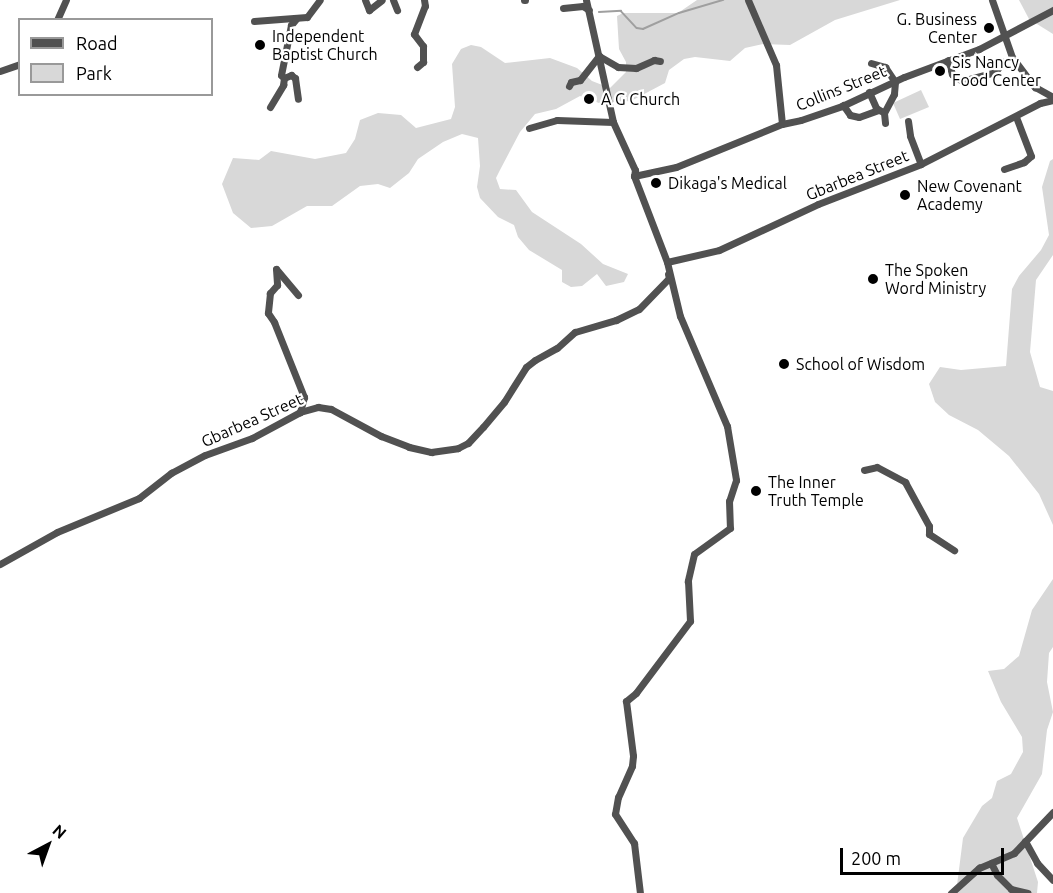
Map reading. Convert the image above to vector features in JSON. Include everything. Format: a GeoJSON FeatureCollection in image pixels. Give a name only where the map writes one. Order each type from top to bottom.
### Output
{"type":"FeatureCollection","features":[{"type":"Feature","properties":{"kind":"street"},"geometry":{"type":"LineString","coordinates":[[58,18],[66,0]]}},
{"type":"Feature","properties":{"kind":"street"},"geometry":{"type":"LineString","coordinates":[[254,21],[296,19],[312,13],[320,0]]}},
{"type":"Feature","properties":{"kind":"street"},"geometry":{"type":"LineString","coordinates":[[365,0],[369,10],[382,0]]}},
{"type":"Feature","properties":{"kind":"street"},"geometry":{"type":"LineString","coordinates":[[393,0],[397,10]]}},
{"type":"Feature","properties":{"kind":"street"},"geometry":{"type":"LineString","coordinates":[[417,67],[423,62],[423,46],[414,34],[425,6],[424,0]]}},
{"type":"Feature","properties":{"kind":"street"},"geometry":{"type":"LineString","coordinates":[[586,0],[613,122],[635,171],[634,176],[667,264],[680,316],[727,426],[736,480],[729,501],[730,528],[694,554],[688,581],[690,621],[636,693],[626,701],[633,756],[628,776],[618,797],[615,814],[634,843],[640,893]]}},
{"type":"Feature","properties":{"kind":"street"},"geometry":{"type":"LineString","coordinates":[[748,0],[776,65],[782,124]]}},
{"type":"Feature","properties":{"kind":"street","name":"Gbarbea Street"},"geometry":{"type":"LineString","coordinates":[[992,0],[1005,34],[1007,47],[1023,74],[1035,87],[1053,99]]}},
{"type":"Feature","properties":{"kind":"street"},"geometry":{"type":"LineString","coordinates":[[563,8],[583,6],[589,10]]}},
{"type":"Feature","properties":{"kind":"street","name":"Collins Street"},"geometry":{"type":"LineString","coordinates":[[634,176],[676,167],[782,124],[801,120],[843,105],[869,92],[979,49],[1053,10]]}},
{"type":"Feature","properties":{"kind":"street"},"geometry":{"type":"LineString","coordinates":[[284,78],[281,75],[291,25],[296,19]]}},
{"type":"Feature","properties":{"kind":"street"},"geometry":{"type":"LineString","coordinates":[[599,56],[618,67],[636,68],[654,60],[660,62]]}},
{"type":"Feature","properties":{"kind":"street"},"geometry":{"type":"LineString","coordinates":[[568,86],[571,82],[580,80],[599,56]]}},
{"type":"Feature","properties":{"kind":"street"},"geometry":{"type":"LineString","coordinates":[[948,60],[952,74],[962,81],[995,72],[1003,62]]}},
{"type":"Feature","properties":{"kind":"street"},"geometry":{"type":"LineString","coordinates":[[843,105],[850,115],[859,117],[881,111],[894,94],[895,82],[885,68],[871,63]]}},
{"type":"Feature","properties":{"kind":"street"},"geometry":{"type":"LineString","coordinates":[[0,71],[18,65]]}},
{"type":"Feature","properties":{"kind":"street"},"geometry":{"type":"LineString","coordinates":[[270,107],[284,78],[291,75],[296,78],[298,99]]}},
{"type":"Feature","properties":{"kind":"street"},"geometry":{"type":"LineString","coordinates":[[869,92],[881,111],[885,123]]}},
{"type":"Feature","properties":{"kind":"street","name":"Gbarbea Street"},"geometry":{"type":"LineString","coordinates":[[0,564],[57,532],[139,498],[171,473],[206,455],[252,438],[300,412],[318,407],[332,409],[381,436],[431,452],[458,448],[468,443],[504,402],[526,367],[557,348],[575,332],[616,320],[639,309],[669,278],[667,264],[719,250],[818,204],[921,164],[1053,99]]}},
{"type":"Feature","properties":{"kind":"street"},"geometry":{"type":"LineString","coordinates":[[1004,169],[1024,162],[1031,156],[1016,117]]}},
{"type":"Feature","properties":{"kind":"street"},"geometry":{"type":"LineString","coordinates":[[529,128],[557,120],[613,122]]}},
{"type":"Feature","properties":{"kind":"street"},"geometry":{"type":"LineString","coordinates":[[908,121],[909,136],[921,164]]}},
{"type":"Feature","properties":{"kind":"street"},"geometry":{"type":"LineString","coordinates":[[298,295],[276,269],[277,285],[270,293],[268,313],[274,322],[304,397],[300,412]]}},
{"type":"Feature","properties":{"kind":"street"},"geometry":{"type":"LineString","coordinates":[[864,470],[877,467],[904,482],[920,508],[929,534],[954,550]]}},
{"type":"Feature","properties":{"kind":"street"},"geometry":{"type":"LineString","coordinates":[[951,893],[979,868],[1014,853],[1053,812]]}},
{"type":"Feature","properties":{"kind":"street"},"geometry":{"type":"LineString","coordinates":[[1025,841],[1037,863],[1053,880]]}},
{"type":"Feature","properties":{"kind":"street"},"geometry":{"type":"LineString","coordinates":[[991,863],[997,875],[1011,889],[1028,893]]}},
{"type":"Feature","properties":{"kind":"green space"},"geometry":{"type":"Polygon","coordinates":[[[697,0],[900,0],[835,20],[790,45],[763,44],[745,48],[730,61],[695,57],[684,59],[669,70],[665,83],[631,101],[599,103],[580,96],[556,109],[535,114],[520,132],[496,178],[500,189],[516,190],[532,212],[581,244],[603,264],[628,274],[624,282],[606,286],[597,274],[582,286],[571,287],[562,282],[562,270],[529,250],[518,237],[514,225],[498,217],[480,198],[477,187],[480,166],[478,138],[462,134],[443,142],[418,159],[409,173],[390,188],[378,184],[360,186],[332,206],[307,206],[272,226],[251,228],[233,213],[222,184],[233,158],[259,160],[271,151],[315,159],[346,153],[355,139],[360,120],[378,113],[401,115],[416,128],[451,119],[455,107],[452,64],[461,49],[471,45],[481,47],[505,63],[550,58],[577,68],[592,81],[610,88],[626,72],[626,62],[619,49],[617,16],[623,13],[678,13],[697,0]]]}},
{"type":"Feature","properties":{"kind":"green space"},"geometry":{"type":"Polygon","coordinates":[[[1019,0],[1053,0],[1053,34],[1029,19],[1019,0]]]}},
{"type":"Feature","properties":{"kind":"green space"},"geometry":{"type":"Polygon","coordinates":[[[921,90],[929,107],[900,119],[893,103],[921,90]]]}},
{"type":"Feature","properties":{"kind":"green space"},"geometry":{"type":"Polygon","coordinates":[[[1053,159],[1053,255],[1036,280],[1030,352],[1040,387],[1053,391],[1053,525],[1039,494],[1009,456],[978,430],[949,415],[935,402],[929,384],[940,367],[961,370],[1006,366],[1012,289],[1019,276],[1041,250],[1049,235],[1042,187],[1050,161],[1053,159]]]}},
{"type":"Feature","properties":{"kind":"green space"},"geometry":{"type":"Polygon","coordinates":[[[1053,579],[1053,647],[1049,653],[1047,682],[1053,712],[1047,730],[1042,774],[1017,818],[1038,882],[1037,893],[956,893],[963,838],[982,806],[992,798],[997,781],[1011,774],[1023,752],[1022,737],[1001,702],[988,671],[1004,669],[1019,656],[1032,610],[1053,579]]]}},
{"type":"Feature","properties":{"kind":"waterway"},"geometry":{"type":"LineString","coordinates":[[599,12],[621,11],[637,28],[643,29],[679,13],[723,0]]}},
{"type":"Feature","properties":{"kind":"place","name":"G. Business Center"},"geometry":{"type":"Point","coordinates":[989,28]}},
{"type":"Feature","properties":{"kind":"place","name":"Independent Baptist Church"},"geometry":{"type":"Point","coordinates":[260,45]}},
{"type":"Feature","properties":{"kind":"place","name":"Sis Nancy Food Center"},"geometry":{"type":"Point","coordinates":[940,71]}},
{"type":"Feature","properties":{"kind":"place","name":"A G Church"},"geometry":{"type":"Point","coordinates":[589,99]}},
{"type":"Feature","properties":{"kind":"place","name":"Dikaga's Medical"},"geometry":{"type":"Point","coordinates":[656,183]}},
{"type":"Feature","properties":{"kind":"place","name":"New Covenant Academy"},"geometry":{"type":"Point","coordinates":[905,195]}},
{"type":"Feature","properties":{"kind":"place","name":"The Spoken Word Ministry"},"geometry":{"type":"Point","coordinates":[873,279]}},
{"type":"Feature","properties":{"kind":"place","name":"School of Wisdom"},"geometry":{"type":"Point","coordinates":[784,364]}},
{"type":"Feature","properties":{"kind":"place","name":"The Inner Truth Temple"},"geometry":{"type":"Point","coordinates":[756,491]}}]}
